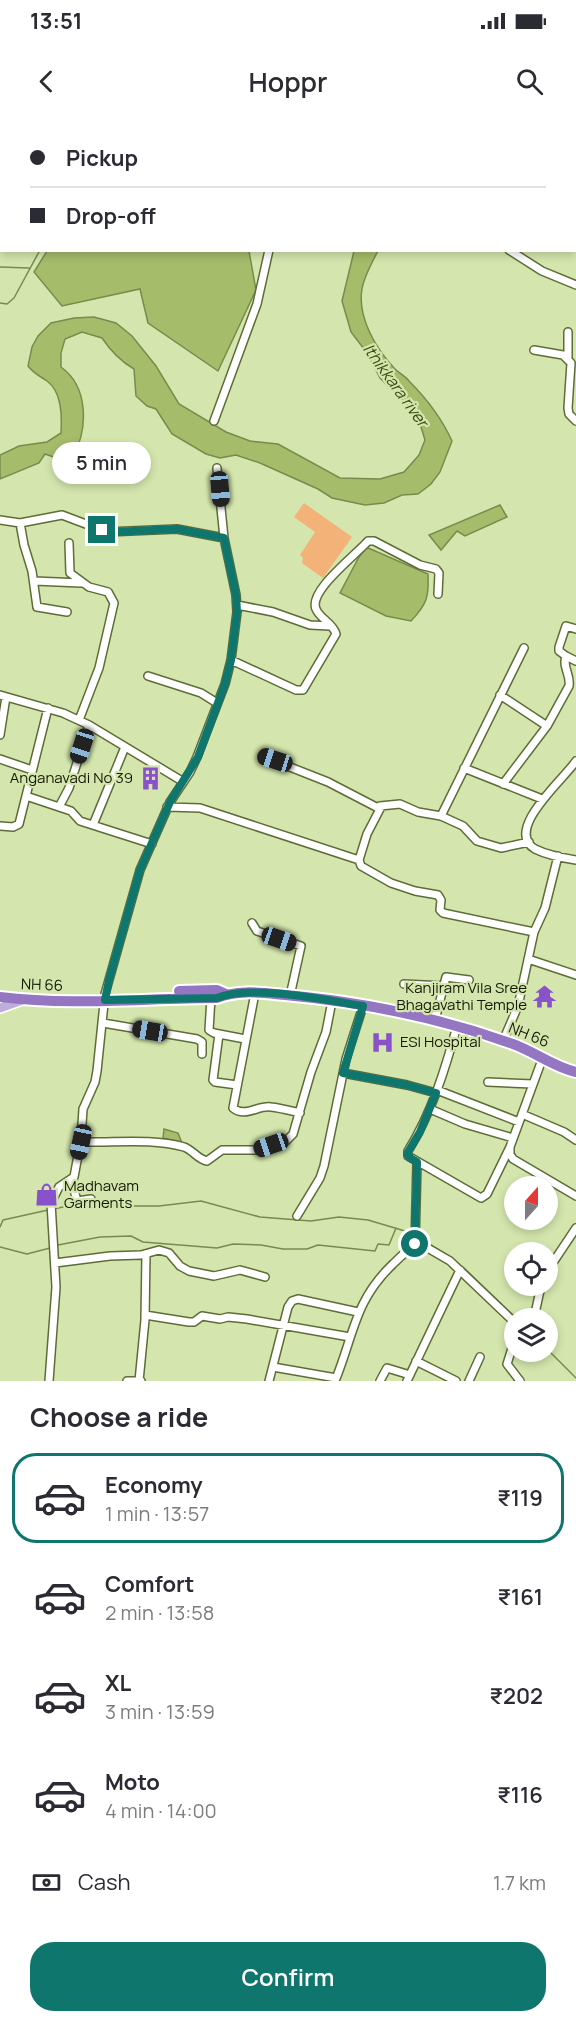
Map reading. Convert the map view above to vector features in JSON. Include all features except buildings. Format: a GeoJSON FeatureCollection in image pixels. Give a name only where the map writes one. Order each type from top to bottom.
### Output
{"type":"FeatureCollection","features":[{"type":"Feature","properties":{"kind":"highway","name":"NH 66"},"geometry":{"type":"LineString","coordinates":[[0,999],[105,997],[211,990],[226,994]]}},
{"type":"Feature","properties":{"kind":"highway","name":"NH 66"},"geometry":{"type":"LineString","coordinates":[[0,999],[39,995],[211,998],[226,994],[255,993],[332,1001],[457,1026],[543,1057],[574,1074]]}},
{"type":"Feature","properties":{"kind":"street"},"geometry":{"type":"LineString","coordinates":[[214,421],[251,326],[260,297],[269,252]]}},
{"type":"Feature","properties":{"kind":"street"},"geometry":{"type":"LineString","coordinates":[[512,252],[542,271],[576,285]]}},
{"type":"Feature","properties":{"kind":"street"},"geometry":{"type":"LineString","coordinates":[[568,332],[568,359],[572,367],[568,414],[576,421]]}},
{"type":"Feature","properties":{"kind":"street"},"geometry":{"type":"LineString","coordinates":[[534,350],[555,353],[568,359]]}},
{"type":"Feature","properties":{"kind":"street"},"geometry":{"type":"LineString","coordinates":[[50,1381],[56,1287],[51,1203],[59,1187],[74,1176],[81,1142],[83,1109],[94,1082],[105,997],[140,870],[168,807],[198,757],[225,684],[231,660],[237,605],[224,538],[217,468]]}},
{"type":"Feature","properties":{"kind":"street"},"geometry":{"type":"LineString","coordinates":[[0,520],[20,523],[57,514],[107,532],[177,529],[224,538]]}},
{"type":"Feature","properties":{"kind":"street"},"geometry":{"type":"LineString","coordinates":[[20,523],[34,581],[38,609],[67,612]]}},
{"type":"Feature","properties":{"kind":"street"},"geometry":{"type":"LineString","coordinates":[[231,660],[301,691],[306,687],[336,632],[319,615],[315,597],[326,582],[368,541],[374,541],[420,565],[436,569],[440,573],[438,594]]}},
{"type":"Feature","properties":{"kind":"street"},"geometry":{"type":"LineString","coordinates":[[69,543],[70,573],[88,587],[108,592],[114,603],[99,668],[79,720]]}},
{"type":"Feature","properties":{"kind":"street"},"geometry":{"type":"LineString","coordinates":[[34,581],[81,583]]}},
{"type":"Feature","properties":{"kind":"street"},"geometry":{"type":"LineString","coordinates":[[237,605],[273,612],[310,625],[331,626]]}},
{"type":"Feature","properties":{"kind":"street"},"geometry":{"type":"LineString","coordinates":[[576,629],[565,627],[558,649],[576,661]]}},
{"type":"Feature","properties":{"kind":"street"},"geometry":{"type":"LineString","coordinates":[[441,816],[524,648]]}},
{"type":"Feature","properties":{"kind":"street"},"geometry":{"type":"LineString","coordinates":[[503,784],[547,726],[570,683],[564,663],[566,656]]}},
{"type":"Feature","properties":{"kind":"street"},"geometry":{"type":"LineString","coordinates":[[148,676],[201,693],[217,703]]}},
{"type":"Feature","properties":{"kind":"street"},"geometry":{"type":"LineString","coordinates":[[500,695],[547,726]]}},
{"type":"Feature","properties":{"kind":"street"},"geometry":{"type":"LineString","coordinates":[[0,734],[3,696],[48,708],[79,720],[182,781]]}},
{"type":"Feature","properties":{"kind":"street"},"geometry":{"type":"LineString","coordinates":[[0,826],[19,825],[48,708]]}},
{"type":"Feature","properties":{"kind":"street"},"geometry":{"type":"LineString","coordinates":[[59,807],[69,788],[89,725]]}},
{"type":"Feature","properties":{"kind":"street"},"geometry":{"type":"LineString","coordinates":[[93,825],[125,747]]}},
{"type":"Feature","properties":{"kind":"street"},"geometry":{"type":"LineString","coordinates":[[262,756],[328,782],[380,809]]}},
{"type":"Feature","properties":{"kind":"street"},"geometry":{"type":"LineString","coordinates":[[0,759],[32,771]]}},
{"type":"Feature","properties":{"kind":"street"},"geometry":{"type":"LineString","coordinates":[[576,761],[568,773],[543,799],[527,825],[526,833],[534,848],[576,860]]}},
{"type":"Feature","properties":{"kind":"street"},"geometry":{"type":"LineString","coordinates":[[464,768],[543,799]]}},
{"type":"Feature","properties":{"kind":"street"},"geometry":{"type":"LineString","coordinates":[[26,796],[73,812],[80,821],[152,844]]}},
{"type":"Feature","properties":{"kind":"street"},"geometry":{"type":"LineString","coordinates":[[529,842],[501,849],[474,839],[463,826],[441,816],[418,812],[400,804],[380,806],[367,834],[359,860],[361,866],[392,883],[438,895],[441,900],[440,910],[443,913],[534,932]]}},
{"type":"Feature","properties":{"kind":"street"},"geometry":{"type":"LineString","coordinates":[[168,807],[200,808],[359,860]]}},
{"type":"Feature","properties":{"kind":"street"},"geometry":{"type":"LineString","coordinates":[[503,1041],[518,1006],[534,932],[545,908],[558,856]]}},
{"type":"Feature","properties":{"kind":"street"},"geometry":{"type":"LineString","coordinates":[[252,923],[256,931],[300,946],[290,996]]}},
{"type":"Feature","properties":{"kind":"street"},"geometry":{"type":"LineString","coordinates":[[528,959],[576,975]]}},
{"type":"Feature","properties":{"kind":"street"},"geometry":{"type":"LineString","coordinates":[[435,1020],[447,976],[469,980]]}},
{"type":"Feature","properties":{"kind":"street"},"geometry":{"type":"LineString","coordinates":[[404,984],[444,986]]}},
{"type":"Feature","properties":{"kind":"street"},"geometry":{"type":"LineString","coordinates":[[255,993],[233,1108],[244,1112],[271,1107],[300,1113]]}},
{"type":"Feature","properties":{"kind":"street"},"geometry":{"type":"LineString","coordinates":[[211,998],[208,1029],[211,1032],[246,1039]]}},
{"type":"Feature","properties":{"kind":"street"},"geometry":{"type":"LineString","coordinates":[[81,1142],[164,1143],[187,1148],[200,1159],[207,1161],[222,1150],[257,1150],[286,1142],[293,1134],[300,1113],[326,1032],[332,1001]]}},
{"type":"Feature","properties":{"kind":"street"},"geometry":{"type":"LineString","coordinates":[[297,1216],[320,1178],[324,1166],[343,1073],[363,1006]]}},
{"type":"Feature","properties":{"kind":"street"},"geometry":{"type":"LineString","coordinates":[[103,1023],[197,1039],[202,1042],[202,1054]]}},
{"type":"Feature","properties":{"kind":"street"},"geometry":{"type":"LineString","coordinates":[[457,1026],[437,1092],[407,1154],[410,1158],[445,1176],[470,1193],[484,1197],[510,1147],[543,1057]]}},
{"type":"Feature","properties":{"kind":"street"},"geometry":{"type":"LineString","coordinates":[[219,1034],[213,1080],[237,1085]]}},
{"type":"Feature","properties":{"kind":"street"},"geometry":{"type":"LineString","coordinates":[[343,1073],[437,1092],[519,1122]]}},
{"type":"Feature","properties":{"kind":"street"},"geometry":{"type":"LineString","coordinates":[[488,1082],[533,1084]]}},
{"type":"Feature","properties":{"kind":"street"},"geometry":{"type":"LineString","coordinates":[[430,1109],[465,1124],[513,1137]]}},
{"type":"Feature","properties":{"kind":"street"},"geometry":{"type":"LineString","coordinates":[[522,1114],[564,1132],[576,1140]]}},
{"type":"Feature","properties":{"kind":"street"},"geometry":{"type":"LineString","coordinates":[[510,1147],[512,1158],[576,1196]]}},
{"type":"Feature","properties":{"kind":"street"},"geometry":{"type":"LineString","coordinates":[[415,1244],[417,1162]]}},
{"type":"Feature","properties":{"kind":"street"},"geometry":{"type":"LineString","coordinates":[[71,1179],[77,1201],[91,1199]]}},
{"type":"Feature","properties":{"kind":"street"},"geometry":{"type":"LineString","coordinates":[[558,1255],[576,1229]]}},
{"type":"Feature","properties":{"kind":"street"},"geometry":{"type":"LineString","coordinates":[[273,1367],[335,1380],[358,1312],[368,1292],[382,1274],[415,1244],[420,1243],[432,1249],[460,1270],[504,1312]]}},
{"type":"Feature","properties":{"kind":"street"},"geometry":{"type":"LineString","coordinates":[[55,1263],[146,1254],[159,1250],[172,1256],[183,1269],[214,1276],[240,1270],[266,1277]]}},
{"type":"Feature","properties":{"kind":"street"},"geometry":{"type":"LineString","coordinates":[[127,1381],[140,1381],[145,1315],[146,1254]]}},
{"type":"Feature","properties":{"kind":"street"},"geometry":{"type":"LineString","coordinates":[[380,1381],[387,1368],[409,1378],[460,1270]]}},
{"type":"Feature","properties":{"kind":"street"},"geometry":{"type":"LineString","coordinates":[[268,1381],[289,1304],[295,1299],[358,1312]]}},
{"type":"Feature","properties":{"kind":"street"},"geometry":{"type":"LineString","coordinates":[[145,1315],[189,1322],[194,1322],[202,1316],[247,1319],[350,1337]]}},
{"type":"Feature","properties":{"kind":"street"},"geometry":{"type":"LineString","coordinates":[[469,1381],[480,1357]]}},
{"type":"Feature","properties":{"kind":"street"},"geometry":{"type":"LineString","coordinates":[[416,1361],[456,1381]]}},
{"type":"Feature","properties":{"kind":"street"},"geometry":{"type":"LineString","coordinates":[[508,1362],[520,1381]]}},
{"type":"Feature","properties":{"kind":"street"},"geometry":{"type":"LineString","coordinates":[[296,1381],[298,1371]]}},
{"type":"Feature","properties":{"kind":"shaded area"},"geometry":{"type":"Polygon","coordinates":[[[304,503],[352,537],[323,578],[302,563],[303,558],[300,555],[315,532],[294,517],[304,503]]]}},
{"type":"Feature","properties":{"kind":"water"},"geometry":{"type":"Polygon","coordinates":[[[46,252],[249,252],[256,290],[218,371],[148,323],[140,289],[62,306],[34,272],[46,252]]]}},
{"type":"Feature","properties":{"kind":"water","name":"Ithikkara river"},"geometry":{"type":"Polygon","coordinates":[[[354,252],[378,252],[362,289],[361,300],[365,321],[388,361],[415,387],[433,409],[452,441],[440,472],[431,484],[418,494],[402,495],[384,503],[365,505],[332,498],[318,489],[260,463],[236,455],[220,458],[206,454],[172,434],[156,409],[147,406],[136,396],[134,369],[116,355],[102,338],[82,332],[65,339],[61,353],[61,367],[77,386],[83,409],[81,434],[73,457],[62,460],[45,454],[39,463],[0,479],[0,455],[19,446],[47,442],[61,433],[61,412],[56,391],[28,366],[32,347],[38,336],[51,323],[94,317],[116,323],[132,336],[156,366],[179,404],[226,432],[250,441],[278,444],[340,478],[380,479],[404,472],[419,455],[425,440],[417,414],[380,378],[367,353],[351,332],[342,301],[354,252]]]}},
{"type":"Feature","properties":{"kind":"water"},"geometry":{"type":"Polygon","coordinates":[[[500,505],[507,517],[465,536],[457,531],[441,550],[429,535],[500,505]]]}},
{"type":"Feature","properties":{"kind":"water"},"geometry":{"type":"Polygon","coordinates":[[[366,547],[428,574],[426,600],[411,621],[386,616],[340,593],[366,547]]]}},
{"type":"Feature","properties":{"kind":"water"},"geometry":{"type":"Polygon","coordinates":[[[164,1129],[178,1133],[182,1143],[163,1138],[164,1129]]]}},
{"type":"Feature","properties":{"kind":"waterway"},"geometry":{"type":"LineString","coordinates":[[0,303],[7,304],[14,298],[39,252]]}},
{"type":"Feature","properties":{"kind":"waterway"},"geometry":{"type":"LineString","coordinates":[[0,267],[29,268]]}},
{"type":"Feature","properties":{"kind":"waterway"},"geometry":{"type":"LineString","coordinates":[[91,1201],[119,1206],[159,1206],[201,1201],[260,1217],[311,1221],[339,1217],[368,1220],[413,1235]]}},
{"type":"Feature","properties":{"kind":"waterway"},"geometry":{"type":"LineString","coordinates":[[53,1209],[78,1204]]}},
{"type":"Feature","properties":{"kind":"waterway"},"geometry":{"type":"LineString","coordinates":[[0,1227],[3,1220],[48,1210]]}},
{"type":"Feature","properties":{"kind":"waterway"},"geometry":{"type":"LineString","coordinates":[[58,1245],[100,1237],[131,1236],[143,1242],[217,1248],[233,1244],[307,1249],[318,1245],[375,1251],[378,1244],[389,1245],[396,1228]]}},
{"type":"Feature","properties":{"kind":"waterway"},"geometry":{"type":"LineString","coordinates":[[418,1237],[447,1255]]}},
{"type":"Feature","properties":{"kind":"waterway"},"geometry":{"type":"LineString","coordinates":[[0,1247],[27,1254],[50,1248]]}},
{"type":"Feature","properties":{"kind":"waterway"},"geometry":{"type":"LineString","coordinates":[[464,1268],[506,1308]]}},
{"type":"Feature","properties":{"kind":"waterway"},"geometry":{"type":"LineString","coordinates":[[558,1360],[576,1378]]}},
{"type":"Feature","properties":{"kind":"place","name":"Anganavadi No 39"},"geometry":{"type":"Point","coordinates":[151,778]}},
{"type":"Feature","properties":{"kind":"place","name":"Kanjiram Vila Sree Bhagavathi Temple"},"geometry":{"type":"Point","coordinates":[545,997]}},
{"type":"Feature","properties":{"kind":"place","name":"ESI Hospital"},"geometry":{"type":"Point","coordinates":[382,1042]}},
{"type":"Feature","properties":{"kind":"place","name":"Madhavam Garments"},"geometry":{"type":"Point","coordinates":[46,1195]}},
{"type":"Feature","properties":{"kind":"route"},"geometry":{"type":"LineString","coordinates":[[102,530],[112,532],[177,529],[224,538],[236,595],[237,612],[231,660],[225,684],[198,757],[170,802],[140,870],[105,1000],[217,998],[226,994],[255,993],[363,1006],[343,1073],[436,1093],[420,1132],[407,1154],[417,1162],[415,1244]]}}]}
